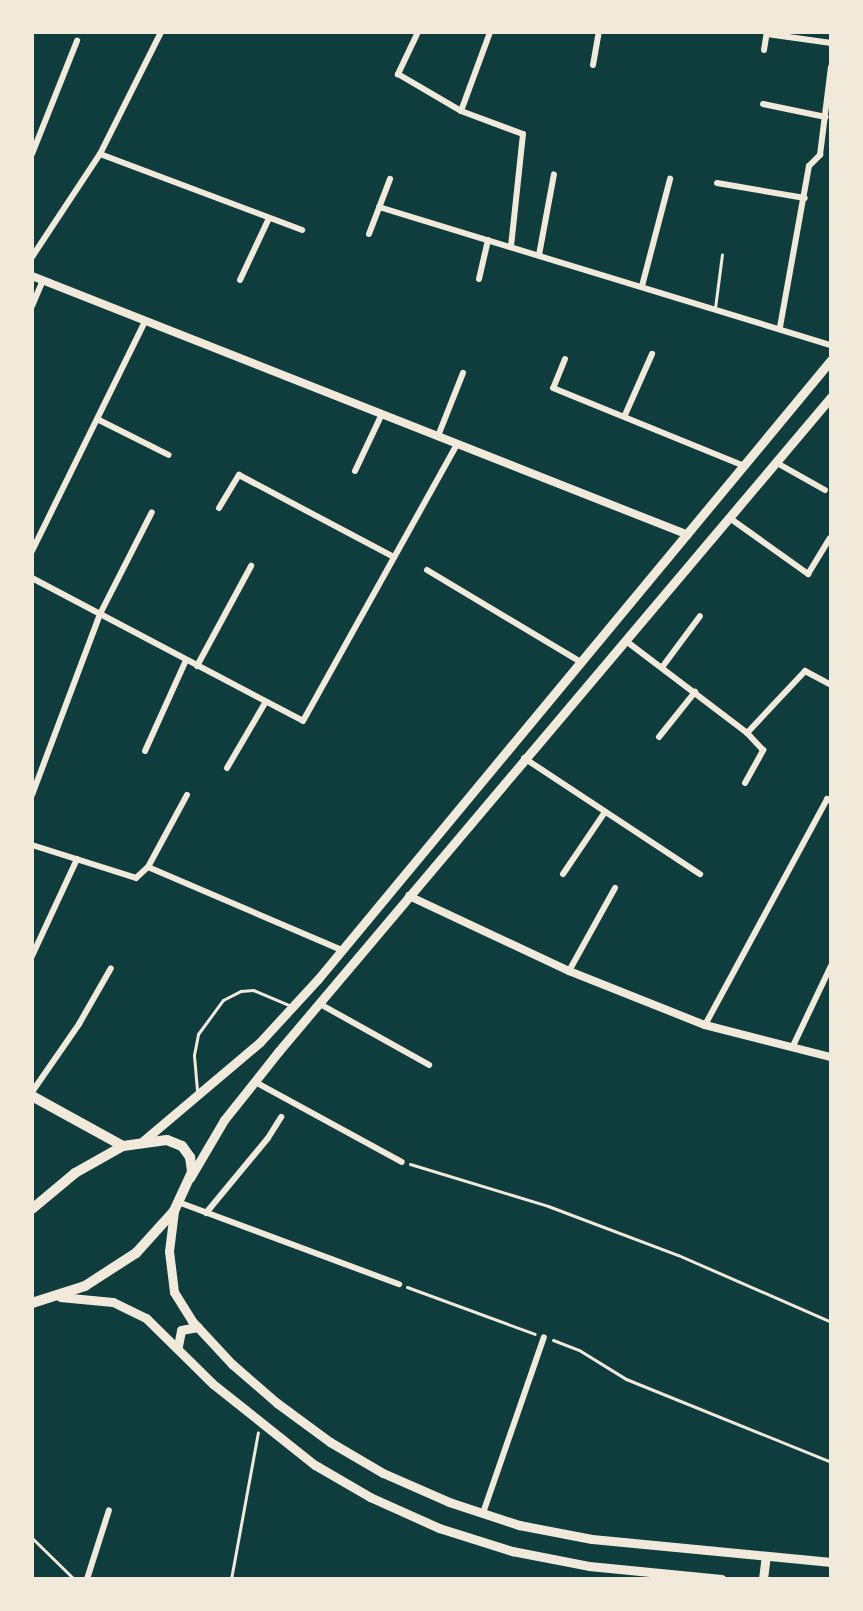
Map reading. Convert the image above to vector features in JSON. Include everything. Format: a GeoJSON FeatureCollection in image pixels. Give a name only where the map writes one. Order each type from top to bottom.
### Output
{"type":"FeatureCollection","features":[{"type":"Feature","properties":{"kind":"main road"},"geometry":{"type":"LineString","coordinates":[[143,1141],[197,1092],[260,1042],[342,950],[831,360]]}},
{"type":"Feature","properties":{"kind":"main road"},"geometry":{"type":"LineString","coordinates":[[185,1188],[224,1120],[255,1082],[524,758],[731,519],[831,397]]}},
{"type":"Feature","properties":{"kind":"main road"},"geometry":{"type":"LineString","coordinates":[[487,773],[485,785],[499,789]]}},
{"type":"Feature","properties":{"kind":"main road"},"geometry":{"type":"LineString","coordinates":[[452,816],[463,812],[469,824]]}},
{"type":"Feature","properties":{"kind":"main road"},"geometry":{"type":"LineString","coordinates":[[32,1094],[123,1146]]}},
{"type":"Feature","properties":{"kind":"main road"},"geometry":{"type":"LineString","coordinates":[[32,1209],[75,1173],[123,1146],[167,1140],[182,1146],[190,1157],[192,1172],[176,1207],[136,1253],[98,1279],[60,1297],[33,1303]]}},
{"type":"Feature","properties":{"kind":"main road"},"geometry":{"type":"LineString","coordinates":[[176,1207],[169,1251],[174,1292],[198,1327],[243,1374],[330,1442],[383,1473],[519,1525],[592,1539],[831,1562]]}},
{"type":"Feature","properties":{"kind":"main road"},"geometry":{"type":"LineString","coordinates":[[60,1297],[113,1302],[146,1318],[260,1425],[315,1465],[370,1497],[439,1528],[512,1551],[589,1566],[648,1576],[721,1579]]}},
{"type":"Feature","properties":{"kind":"main road"},"geometry":{"type":"LineString","coordinates":[[178,1346],[181,1330],[198,1327]]}},
{"type":"Feature","properties":{"kind":"main road"},"geometry":{"type":"LineString","coordinates":[[763,1579],[766,1556]]}},
{"type":"Feature","properties":{"kind":"street"},"geometry":{"type":"LineString","coordinates":[[32,257],[100,154],[161,32]]}},
{"type":"Feature","properties":{"kind":"street"},"geometry":{"type":"LineString","coordinates":[[418,32],[398,74],[461,111],[523,134],[511,247]]}},
{"type":"Feature","properties":{"kind":"street"},"geometry":{"type":"LineString","coordinates":[[461,111],[490,32]]}},
{"type":"Feature","properties":{"kind":"street"},"geometry":{"type":"LineString","coordinates":[[593,65],[599,32]]}},
{"type":"Feature","properties":{"kind":"street"},"geometry":{"type":"LineString","coordinates":[[764,50],[767,33],[831,43]]}},
{"type":"Feature","properties":{"kind":"street"},"geometry":{"type":"LineString","coordinates":[[32,154],[77,41]]}},
{"type":"Feature","properties":{"kind":"street"},"geometry":{"type":"LineString","coordinates":[[780,327],[809,166],[820,155],[831,67]]}},
{"type":"Feature","properties":{"kind":"street"},"geometry":{"type":"LineString","coordinates":[[763,104],[826,117]]}},
{"type":"Feature","properties":{"kind":"street"},"geometry":{"type":"LineString","coordinates":[[100,154],[302,230]]}},
{"type":"Feature","properties":{"kind":"street"},"geometry":{"type":"LineString","coordinates":[[820,155],[831,155]]}},
{"type":"Feature","properties":{"kind":"street"},"geometry":{"type":"LineString","coordinates":[[539,255],[554,174]]}},
{"type":"Feature","properties":{"kind":"street"},"geometry":{"type":"LineString","coordinates":[[369,234],[390,179]]}},
{"type":"Feature","properties":{"kind":"street"},"geometry":{"type":"LineString","coordinates":[[642,286],[670,179]]}},
{"type":"Feature","properties":{"kind":"street"},"geometry":{"type":"LineString","coordinates":[[717,183],[805,198]]}},
{"type":"Feature","properties":{"kind":"street"},"geometry":{"type":"LineString","coordinates":[[379,207],[831,345]]}},
{"type":"Feature","properties":{"kind":"street"},"geometry":{"type":"LineString","coordinates":[[240,280],[269,218]]}},
{"type":"Feature","properties":{"kind":"street"},"geometry":{"type":"LineString","coordinates":[[479,279],[488,240]]}},
{"type":"Feature","properties":{"kind":"street"},"geometry":{"type":"LineString","coordinates":[[32,276],[688,535]]}},
{"type":"Feature","properties":{"kind":"street"},"geometry":{"type":"LineString","coordinates":[[32,306],[43,280]]}},
{"type":"Feature","properties":{"kind":"street"},"geometry":{"type":"LineString","coordinates":[[32,551],[145,321]]}},
{"type":"Feature","properties":{"kind":"street"},"geometry":{"type":"LineString","coordinates":[[625,415],[652,354]]}},
{"type":"Feature","properties":{"kind":"street"},"geometry":{"type":"LineString","coordinates":[[565,359],[553,388],[744,466]]}},
{"type":"Feature","properties":{"kind":"street"},"geometry":{"type":"LineString","coordinates":[[438,436],[463,373]]}},
{"type":"Feature","properties":{"kind":"street"},"geometry":{"type":"LineString","coordinates":[[355,471],[382,414]]}},
{"type":"Feature","properties":{"kind":"street"},"geometry":{"type":"LineString","coordinates":[[97,419],[169,455]]}},
{"type":"Feature","properties":{"kind":"street"},"geometry":{"type":"LineString","coordinates":[[32,578],[303,721],[457,444]]}},
{"type":"Feature","properties":{"kind":"street"},"geometry":{"type":"LineString","coordinates":[[777,463],[825,490]]}},
{"type":"Feature","properties":{"kind":"street"},"geometry":{"type":"LineString","coordinates":[[219,508],[239,475],[394,557]]}},
{"type":"Feature","properties":{"kind":"street"},"geometry":{"type":"LineString","coordinates":[[32,795],[100,614],[152,512]]}},
{"type":"Feature","properties":{"kind":"street"},"geometry":{"type":"LineString","coordinates":[[731,519],[808,574],[830,538]]}},
{"type":"Feature","properties":{"kind":"street"},"geometry":{"type":"LineString","coordinates":[[197,666],[251,566]]}},
{"type":"Feature","properties":{"kind":"street"},"geometry":{"type":"LineString","coordinates":[[427,570],[581,662]]}},
{"type":"Feature","properties":{"kind":"street"},"geometry":{"type":"LineString","coordinates":[[663,666],[700,616]]}},
{"type":"Feature","properties":{"kind":"street"},"geometry":{"type":"LineString","coordinates":[[626,641],[663,666],[747,733],[763,750],[745,783]]}},
{"type":"Feature","properties":{"kind":"street"},"geometry":{"type":"LineString","coordinates":[[145,751],[186,660]]}},
{"type":"Feature","properties":{"kind":"street"},"geometry":{"type":"LineString","coordinates":[[747,733],[805,671],[831,685]]}},
{"type":"Feature","properties":{"kind":"street"},"geometry":{"type":"LineString","coordinates":[[659,737],[695,692]]}},
{"type":"Feature","properties":{"kind":"street"},"geometry":{"type":"LineString","coordinates":[[227,768],[265,703]]}},
{"type":"Feature","properties":{"kind":"street"},"geometry":{"type":"LineString","coordinates":[[524,758],[700,874]]}},
{"type":"Feature","properties":{"kind":"street"},"geometry":{"type":"LineString","coordinates":[[32,845],[136,878],[148,867],[187,795]]}},
{"type":"Feature","properties":{"kind":"street"},"geometry":{"type":"LineString","coordinates":[[705,1025],[829,800]]}},
{"type":"Feature","properties":{"kind":"street"},"geometry":{"type":"LineString","coordinates":[[563,874],[605,812]]}},
{"type":"Feature","properties":{"kind":"street"},"geometry":{"type":"LineString","coordinates":[[32,956],[77,859]]}},
{"type":"Feature","properties":{"kind":"street"},"geometry":{"type":"LineString","coordinates":[[148,867],[342,950]]}},
{"type":"Feature","properties":{"kind":"street"},"geometry":{"type":"LineString","coordinates":[[569,971],[615,888]]}},
{"type":"Feature","properties":{"kind":"street"},"geometry":{"type":"LineString","coordinates":[[409,896],[569,971],[705,1025],[831,1057]]}},
{"type":"Feature","properties":{"kind":"street"},"geometry":{"type":"LineString","coordinates":[[792,1048],[831,966]]}},
{"type":"Feature","properties":{"kind":"street"},"geometry":{"type":"LineString","coordinates":[[32,1094],[79,1024],[111,968]]}},
{"type":"Feature","properties":{"kind":"street"},"geometry":{"type":"LineString","coordinates":[[320,1004],[429,1065]]}},
{"type":"Feature","properties":{"kind":"street"},"geometry":{"type":"LineString","coordinates":[[255,1082],[402,1162]]}},
{"type":"Feature","properties":{"kind":"street"},"geometry":{"type":"LineString","coordinates":[[206,1213],[268,1138],[281,1117]]}},
{"type":"Feature","properties":{"kind":"street"},"geometry":{"type":"LineString","coordinates":[[176,1207],[206,1213],[399,1284]]}},
{"type":"Feature","properties":{"kind":"street"},"geometry":{"type":"LineString","coordinates":[[483,1513],[544,1337]]}},
{"type":"Feature","properties":{"kind":"street"},"geometry":{"type":"LineString","coordinates":[[87,1579],[109,1510]]}},
{"type":"Feature","properties":{"kind":"lane"},"geometry":{"type":"LineString","coordinates":[[715,308],[722,254]]}},
{"type":"Feature","properties":{"kind":"lane"},"geometry":{"type":"LineString","coordinates":[[197,1092],[194,1055],[198,1034],[223,1000],[241,991],[253,990],[291,1006]]}},
{"type":"Feature","properties":{"kind":"path"},"geometry":{"type":"LineString","coordinates":[[402,1162],[548,1206],[678,1255],[831,1322]]}},
{"type":"Feature","properties":{"kind":"path"},"geometry":{"type":"LineString","coordinates":[[399,1284],[579,1350],[626,1379],[831,1462]]}},
{"type":"Feature","properties":{"kind":"path"},"geometry":{"type":"LineString","coordinates":[[231,1579],[260,1425]]}},
{"type":"Feature","properties":{"kind":"path"},"geometry":{"type":"LineString","coordinates":[[32,1538],[74,1579]]}}]}
